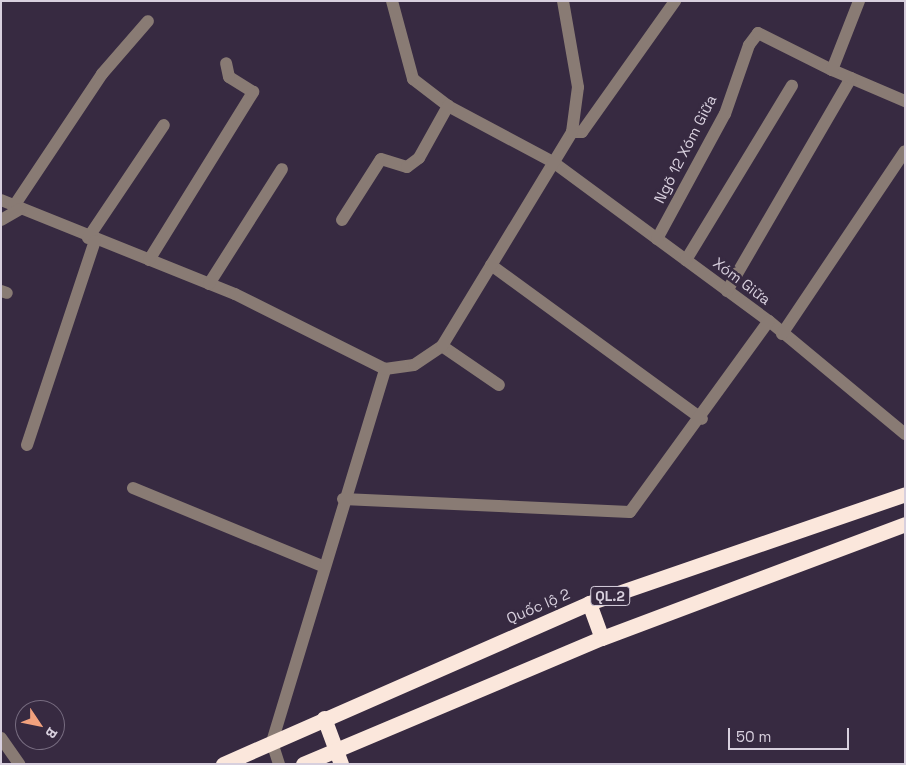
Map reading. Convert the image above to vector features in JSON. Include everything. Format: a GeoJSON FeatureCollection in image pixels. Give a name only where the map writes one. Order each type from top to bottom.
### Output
{"type":"FeatureCollection","features":[{"type":"Feature","properties":{"kind":"highway","name":"Quốc lộ 2"},"geometry":{"type":"LineString","coordinates":[[223,764],[324,718],[590,603],[905,494]]}},
{"type":"Feature","properties":{"kind":"highway","name":"QL.2"},"geometry":{"type":"LineString","coordinates":[[303,764],[339,756],[602,638],[905,524]]}},
{"type":"Feature","properties":{"kind":"highway"},"geometry":{"type":"LineString","coordinates":[[590,603],[602,638]]}},
{"type":"Feature","properties":{"kind":"highway"},"geometry":{"type":"LineString","coordinates":[[324,718],[339,756]]}},
{"type":"Feature","properties":{"kind":"street","name":"Xóm Giữa"},"geometry":{"type":"LineString","coordinates":[[392,1],[413,79],[448,106],[554,162],[769,322],[905,434]]}},
{"type":"Feature","properties":{"kind":"street"},"geometry":{"type":"LineString","coordinates":[[1,200],[91,239],[209,284],[385,369],[414,364],[442,346],[572,132],[578,87],[563,1]]}},
{"type":"Feature","properties":{"kind":"street"},"geometry":{"type":"LineString","coordinates":[[572,132],[582,132],[675,1]]}},
{"type":"Feature","properties":{"kind":"street"},"geometry":{"type":"LineString","coordinates":[[859,1],[832,70],[905,101]]}},
{"type":"Feature","properties":{"kind":"street"},"geometry":{"type":"LineString","coordinates":[[1,220],[17,208],[102,74],[148,21]]}},
{"type":"Feature","properties":{"kind":"street","name":"Ngõ 12 Xóm Giữa"},"geometry":{"type":"LineString","coordinates":[[657,239],[725,114],[748,45],[760,32],[832,70]]}},
{"type":"Feature","properties":{"kind":"street"},"geometry":{"type":"LineString","coordinates":[[149,260],[253,92],[229,77],[226,63]]}},
{"type":"Feature","properties":{"kind":"street"},"geometry":{"type":"LineString","coordinates":[[727,290],[851,78]]}},
{"type":"Feature","properties":{"kind":"street"},"geometry":{"type":"LineString","coordinates":[[686,260],[792,86]]}},
{"type":"Feature","properties":{"kind":"street"},"geometry":{"type":"LineString","coordinates":[[342,220],[381,159],[407,167],[419,158],[448,106]]}},
{"type":"Feature","properties":{"kind":"street"},"geometry":{"type":"LineString","coordinates":[[26,445],[91,239],[164,126]]}},
{"type":"Feature","properties":{"kind":"street"},"geometry":{"type":"LineString","coordinates":[[782,334],[905,151]]}},
{"type":"Feature","properties":{"kind":"street"},"geometry":{"type":"LineString","coordinates":[[209,284],[282,169]]}},
{"type":"Feature","properties":{"kind":"street"},"geometry":{"type":"LineString","coordinates":[[491,265],[702,419]]}},
{"type":"Feature","properties":{"kind":"street"},"geometry":{"type":"LineString","coordinates":[[343,499],[630,512],[702,419],[769,322]]}},
{"type":"Feature","properties":{"kind":"street"},"geometry":{"type":"LineString","coordinates":[[442,346],[499,385]]}},
{"type":"Feature","properties":{"kind":"street"},"geometry":{"type":"LineString","coordinates":[[279,764],[272,742],[322,566],[385,369]]}},
{"type":"Feature","properties":{"kind":"street"},"geometry":{"type":"LineString","coordinates":[[133,488],[322,566]]}},
{"type":"Feature","properties":{"kind":"street"},"geometry":{"type":"LineString","coordinates":[[1,738],[19,764]]}}]}
